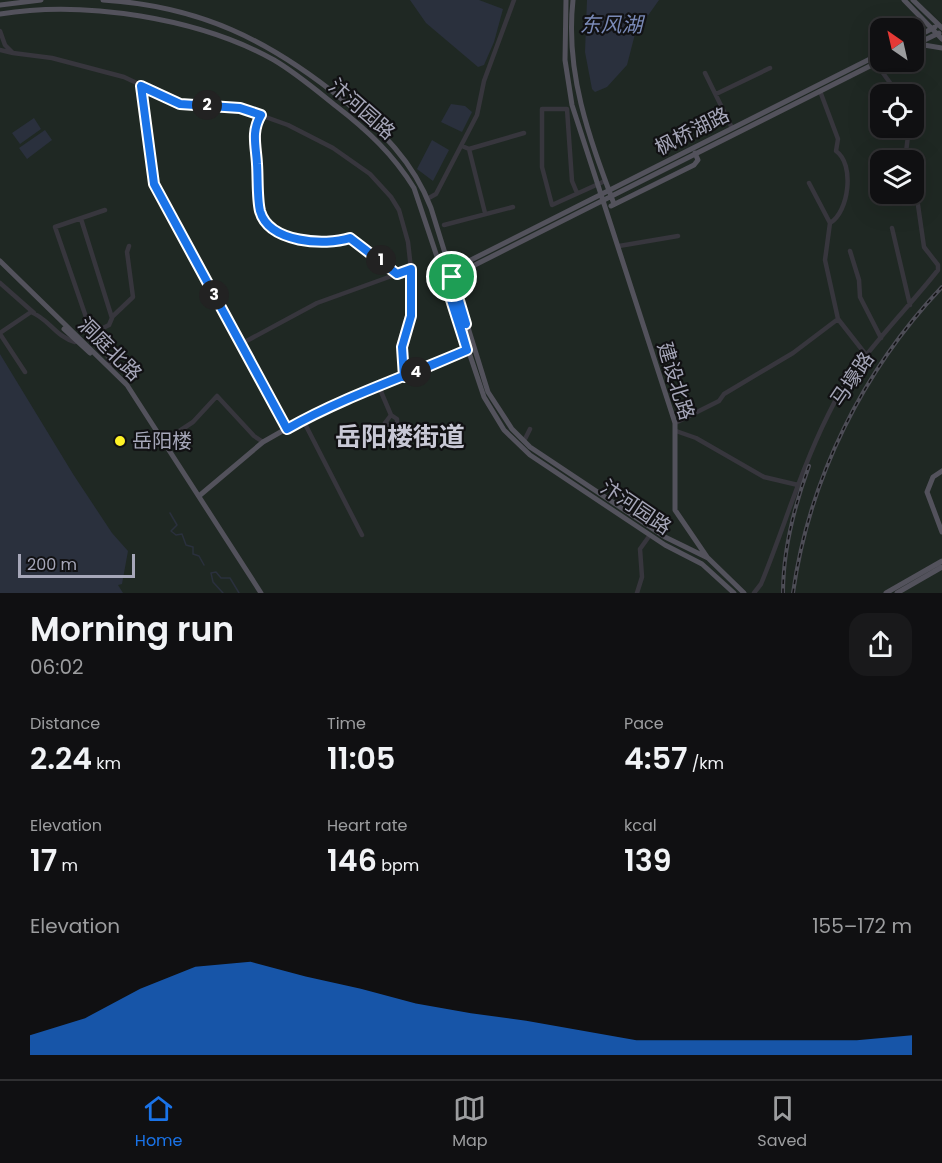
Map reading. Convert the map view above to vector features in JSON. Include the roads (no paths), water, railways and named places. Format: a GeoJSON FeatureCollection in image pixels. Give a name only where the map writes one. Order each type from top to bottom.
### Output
{"type":"FeatureCollection","features":[{"type":"Feature","properties":{"kind":"main road"},"geometry":{"type":"LineString","coordinates":[[0,6],[41,0]]}},
{"type":"Feature","properties":{"kind":"main road","name":"汴河园路"},"geometry":{"type":"LineString","coordinates":[[103,0],[153,7],[219,24],[284,55],[384,134],[406,160],[427,199],[488,392],[512,429],[524,441],[646,524],[708,558],[744,593]]}},
{"type":"Feature","properties":{"kind":"main road","name":"建设北路"},"geometry":{"type":"LineString","coordinates":[[566,0],[564,50],[568,88],[675,423],[674,505],[708,558]]}},
{"type":"Feature","properties":{"kind":"main road"},"geometry":{"type":"LineString","coordinates":[[573,0],[572,55],[575,83],[583,117],[614,204]]}},
{"type":"Feature","properties":{"kind":"main road"},"geometry":{"type":"LineString","coordinates":[[904,0],[932,28]]}},
{"type":"Feature","properties":{"kind":"main road"},"geometry":{"type":"LineString","coordinates":[[913,0],[941,28],[942,39]]}},
{"type":"Feature","properties":{"kind":"main road","name":"汴河园路"},"geometry":{"type":"LineString","coordinates":[[0,14],[22,9],[90,8],[135,14],[210,32],[274,60],[301,78],[372,134],[394,157],[414,188],[467,350],[488,405],[504,430],[519,445],[650,535],[702,564],[734,593]]}},
{"type":"Feature","properties":{"kind":"main road"},"geometry":{"type":"LineString","coordinates":[[924,35],[932,28],[941,28]]}},
{"type":"Feature","properties":{"kind":"main road"},"geometry":{"type":"LineString","coordinates":[[924,37],[941,28]]}},
{"type":"Feature","properties":{"kind":"main road"},"geometry":{"type":"LineString","coordinates":[[924,44],[942,48]]}},
{"type":"Feature","properties":{"kind":"main road","name":"枫桥湖路"},"geometry":{"type":"LineString","coordinates":[[519,240],[695,153],[727,134],[732,128],[870,59]]}},
{"type":"Feature","properties":{"kind":"main road","name":"枫桥湖路"},"geometry":{"type":"LineString","coordinates":[[519,240],[727,134],[870,66]]}},
{"type":"Feature","properties":{"kind":"main road"},"geometry":{"type":"LineString","coordinates":[[607,208],[694,165],[698,160],[695,153]]}},
{"type":"Feature","properties":{"kind":"main road"},"geometry":{"type":"LineString","coordinates":[[444,278],[519,240]]}},
{"type":"Feature","properties":{"kind":"main road","name":"洞庭北路"},"geometry":{"type":"LineString","coordinates":[[0,262],[75,342],[112,371],[128,388],[259,593]]}},
{"type":"Feature","properties":{"kind":"main road","name":"洞庭北路"},"geometry":{"type":"LineString","coordinates":[[0,262],[85,345],[110,366],[134,394],[259,593]]}},
{"type":"Feature","properties":{"kind":"main road"},"geometry":{"type":"LineString","coordinates":[[460,326],[461,322],[466,324]]}},
{"type":"Feature","properties":{"kind":"main road"},"geometry":{"type":"LineString","coordinates":[[200,496],[263,442],[303,420],[467,350]]}},
{"type":"Feature","properties":{"kind":"main road"},"geometry":{"type":"LineString","coordinates":[[942,471],[933,477],[927,492],[942,532]]}},
{"type":"Feature","properties":{"kind":"main road"},"geometry":{"type":"LineString","coordinates":[[886,593],[942,561]]}},
{"type":"Feature","properties":{"kind":"main road"},"geometry":{"type":"LineString","coordinates":[[897,593],[942,567]]}},
{"type":"Feature","properties":{"kind":"street"},"geometry":{"type":"LineString","coordinates":[[427,199],[436,194],[477,115],[484,81],[514,0]]}},
{"type":"Feature","properties":{"kind":"street"},"geometry":{"type":"LineString","coordinates":[[0,31],[5,45],[13,53]]}},
{"type":"Feature","properties":{"kind":"street"},"geometry":{"type":"LineString","coordinates":[[0,50],[52,58],[124,77],[180,104],[240,108],[261,115],[333,148],[380,183],[399,210],[408,242],[411,269],[411,316],[402,347],[404,377]]}},
{"type":"Feature","properties":{"kind":"street"},"geometry":{"type":"LineString","coordinates":[[717,94],[770,68]]}},
{"type":"Feature","properties":{"kind":"street"},"geometry":{"type":"LineString","coordinates":[[705,73],[732,128]]}},
{"type":"Feature","properties":{"kind":"street"},"geometry":{"type":"LineString","coordinates":[[141,86],[154,184],[287,429]]}},
{"type":"Feature","properties":{"kind":"street"},"geometry":{"type":"LineString","coordinates":[[820,91],[838,139],[836,151],[840,153],[848,172],[841,215],[830,223]]}},
{"type":"Feature","properties":{"kind":"street"},"geometry":{"type":"LineString","coordinates":[[578,193],[572,181],[567,109],[543,110],[542,166],[552,205],[606,181]]}},
{"type":"Feature","properties":{"kind":"street"},"geometry":{"type":"LineString","coordinates":[[261,115],[253,130],[260,211],[270,224],[296,239],[337,242],[350,238],[397,274]]}},
{"type":"Feature","properties":{"kind":"street"},"geometry":{"type":"LineString","coordinates":[[462,146],[469,149],[524,133]]}},
{"type":"Feature","properties":{"kind":"street"},"geometry":{"type":"LineString","coordinates":[[469,149],[485,213]]}},
{"type":"Feature","properties":{"kind":"street"},"geometry":{"type":"LineString","coordinates":[[809,183],[830,223],[825,260],[838,319],[867,356]]}},
{"type":"Feature","properties":{"kind":"street"},"geometry":{"type":"LineString","coordinates":[[918,204],[924,246],[938,265],[938,270]]}},
{"type":"Feature","properties":{"kind":"street"},"geometry":{"type":"LineString","coordinates":[[444,225],[513,207]]}},
{"type":"Feature","properties":{"kind":"street"},"geometry":{"type":"LineString","coordinates":[[105,210],[55,227],[86,317],[92,326],[100,329],[110,325],[112,317],[132,297],[127,252],[129,246]]}},
{"type":"Feature","properties":{"kind":"street"},"geometry":{"type":"LineString","coordinates":[[81,219],[112,317]]}},
{"type":"Feature","properties":{"kind":"street"},"geometry":{"type":"LineString","coordinates":[[892,228],[910,305]]}},
{"type":"Feature","properties":{"kind":"street"},"geometry":{"type":"LineString","coordinates":[[619,246],[678,236]]}},
{"type":"Feature","properties":{"kind":"street"},"geometry":{"type":"LineString","coordinates":[[850,251],[859,280],[860,297],[881,338]]}},
{"type":"Feature","properties":{"kind":"street","name":"马壕路"},"geometry":{"type":"LineString","coordinates":[[754,593],[778,542],[798,485],[828,414],[867,356],[942,265]]}},
{"type":"Feature","properties":{"kind":"street"},"geometry":{"type":"LineString","coordinates":[[241,344],[317,303],[411,269]]}},
{"type":"Feature","properties":{"kind":"street"},"geometry":{"type":"LineString","coordinates":[[0,283],[62,339],[75,342]]}},
{"type":"Feature","properties":{"kind":"street"},"geometry":{"type":"LineString","coordinates":[[25,372],[0,333],[19,318],[34,313]]}},
{"type":"Feature","properties":{"kind":"street"},"geometry":{"type":"LineString","coordinates":[[675,423],[684,416],[719,400],[724,394],[793,353],[838,319]]}},
{"type":"Feature","properties":{"kind":"street"},"geometry":{"type":"LineString","coordinates":[[100,329],[110,366]]}},
{"type":"Feature","properties":{"kind":"street"},"geometry":{"type":"LineString","coordinates":[[379,387],[391,415]]}},
{"type":"Feature","properties":{"kind":"street"},"geometry":{"type":"LineString","coordinates":[[164,441],[193,422],[218,396],[254,436],[263,442]]}},
{"type":"Feature","properties":{"kind":"street"},"geometry":{"type":"LineString","coordinates":[[303,420],[362,535]]}},
{"type":"Feature","properties":{"kind":"street"},"geometry":{"type":"LineString","coordinates":[[524,441],[530,429]]}},
{"type":"Feature","properties":{"kind":"street"},"geometry":{"type":"LineString","coordinates":[[676,431],[696,438],[764,477],[798,485]]}},
{"type":"Feature","properties":{"kind":"street"},"geometry":{"type":"LineString","coordinates":[[646,524],[652,513]]}},
{"type":"Feature","properties":{"kind":"street"},"geometry":{"type":"LineString","coordinates":[[637,593],[642,577],[640,549],[650,535]]}},
{"type":"Feature","properties":{"kind":"water"},"geometry":{"type":"Polygon","coordinates":[[[410,0],[479,0],[503,9],[494,42],[484,65],[478,67],[426,23],[410,0]]]}},
{"type":"Feature","properties":{"kind":"water","name":"东风湖"},"geometry":{"type":"Polygon","coordinates":[[[587,0],[659,0],[635,34],[627,65],[607,87],[595,92],[592,89],[585,52],[587,0]]]}},
{"type":"Feature","properties":{"kind":"water"},"geometry":{"type":"Polygon","coordinates":[[[451,104],[465,106],[472,112],[462,132],[441,122],[451,104]]]}},
{"type":"Feature","properties":{"kind":"water"},"geometry":{"type":"Polygon","coordinates":[[[34,118],[41,129],[20,144],[12,133],[34,118]]]}},
{"type":"Feature","properties":{"kind":"water"},"geometry":{"type":"Polygon","coordinates":[[[45,130],[52,140],[27,159],[19,148],[45,130]]]}},
{"type":"Feature","properties":{"kind":"water"},"geometry":{"type":"Polygon","coordinates":[[[432,140],[449,150],[433,181],[417,169],[432,140]]]}},
{"type":"Feature","properties":{"kind":"water"},"geometry":{"type":"Polygon","coordinates":[[[0,354],[73,474],[112,533],[128,551],[122,584],[118,585],[123,593],[0,593],[0,354]]]}},
{"type":"Feature","properties":{"kind":"waterway"},"geometry":{"type":"LineString","coordinates":[[170,513],[177,525],[171,531],[176,535],[182,534],[186,545],[193,547],[193,554],[199,556],[204,565]]}},
{"type":"Feature","properties":{"kind":"waterway"},"geometry":{"type":"LineString","coordinates":[[223,593],[213,582],[211,573],[216,572],[221,578],[230,578],[239,593]]}},
{"type":"Feature","properties":{"kind":"railway"},"geometry":{"type":"LineString","coordinates":[[793,593],[812,509],[826,468],[844,428],[864,390],[888,354],[942,287]]}},
{"type":"Feature","properties":{"kind":"railway"},"geometry":{"type":"LineString","coordinates":[[783,593],[790,529],[809,466]]}},
{"type":"Feature","properties":{"kind":"place","name":"岳阳楼"},"geometry":{"type":"Point","coordinates":[120,441]}},
{"type":"Feature","properties":{"kind":"district","name":"岳阳楼街道"},"geometry":{"type":"Point","coordinates":[400,437]}}]}
